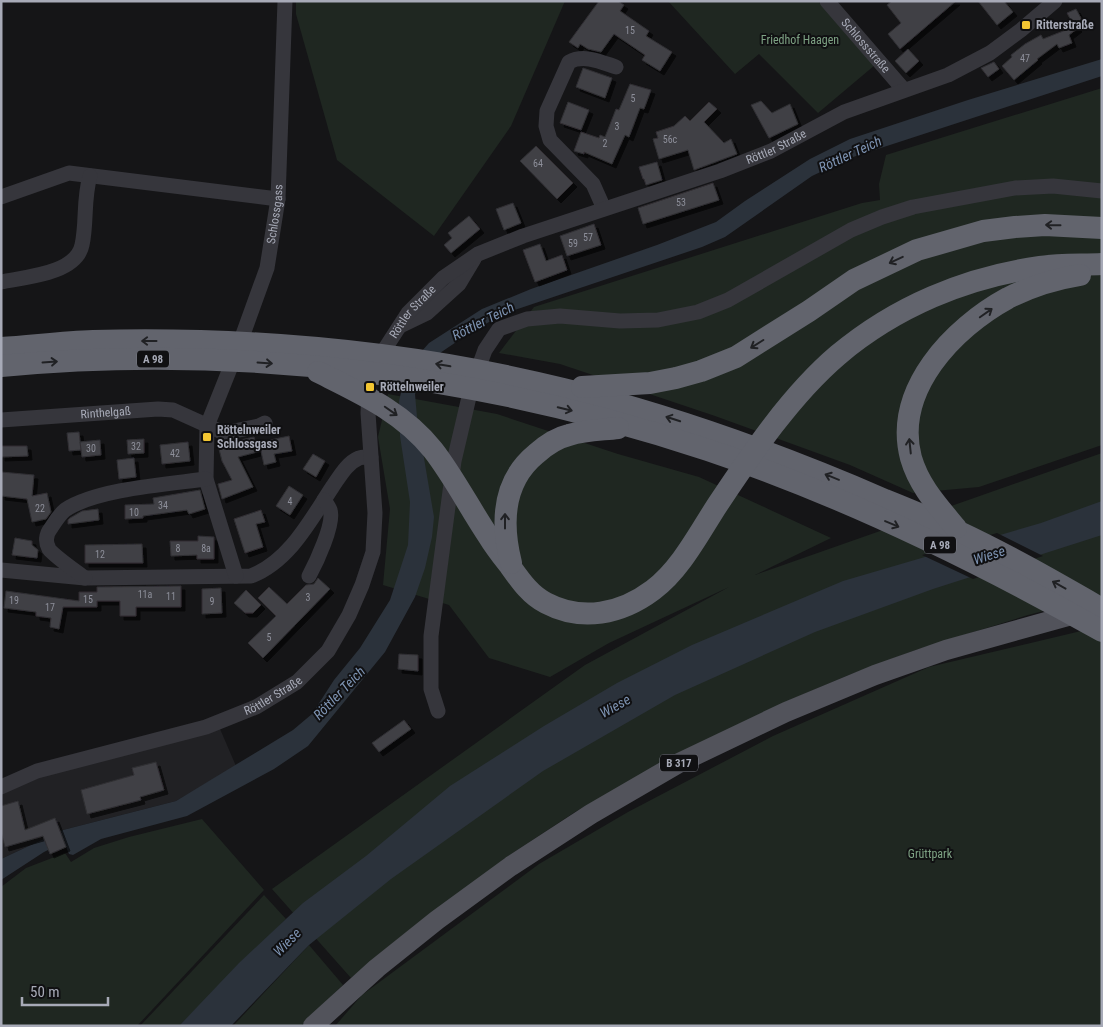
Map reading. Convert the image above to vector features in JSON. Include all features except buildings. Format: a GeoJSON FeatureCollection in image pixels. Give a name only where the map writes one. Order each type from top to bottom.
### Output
{"type":"FeatureCollection","features":[{"type":"Feature","properties":{"kind":"highway"},"geometry":{"type":"LineString","coordinates":[[564,389],[650,383],[701,371],[736,357],[854,280],[917,250],[983,231],[1015,227],[1045,225],[1102,228]]}},
{"type":"Feature","properties":{"kind":"highway"},"geometry":{"type":"LineString","coordinates":[[314,368],[393,412],[414,430],[433,450],[489,538],[522,584],[544,603],[565,610],[591,615],[615,610],[637,601],[655,588],[675,567],[748,461],[787,409],[838,355],[868,333],[899,313],[932,296],[970,282],[1005,272],[1042,266],[1102,264]]}},
{"type":"Feature","properties":{"kind":"highway"},"geometry":{"type":"LineString","coordinates":[[960,532],[926,491],[917,475],[911,457],[908,433],[910,412],[916,392],[938,355],[963,330],[1008,299],[1049,282],[1102,271]]}},
{"type":"Feature","properties":{"kind":"highway","name":"A 98"},"geometry":{"type":"LineString","coordinates":[[1,348],[91,341],[198,341],[334,349],[404,358],[522,389],[630,426],[714,442]]}},
{"type":"Feature","properties":{"kind":"highway","name":"A 98"},"geometry":{"type":"LineString","coordinates":[[1,366],[94,360],[174,359],[248,362],[522,389],[564,389],[650,412],[714,442],[792,471],[856,498],[960,532],[1102,608]]}},
{"type":"Feature","properties":{"kind":"highway"},"geometry":{"type":"LineString","coordinates":[[512,569],[506,545],[504,521],[506,504],[511,487],[528,460],[544,447],[569,434],[630,426]]}},
{"type":"Feature","properties":{"kind":"highway","name":"A 98"},"geometry":{"type":"LineString","coordinates":[[856,498],[936,543],[1029,590],[1102,631]]}},
{"type":"Feature","properties":{"kind":"main road","name":"B 317"},"geometry":{"type":"LineString","coordinates":[[313,1026],[378,968],[437,920],[511,866],[591,814],[677,764],[777,716],[882,673],[955,647],[1102,608]]}},
{"type":"Feature","properties":{"kind":"street","name":"Schlossgass"},"geometry":{"type":"LineString","coordinates":[[209,422],[267,268],[278,198],[285,1]]}},
{"type":"Feature","properties":{"kind":"street","name":"Schlossstraße"},"geometry":{"type":"LineString","coordinates":[[827,1],[904,90]]}},
{"type":"Feature","properties":{"kind":"street","name":"Röttler Straße"},"geometry":{"type":"LineString","coordinates":[[1,787],[37,771],[206,727],[256,706],[297,682],[328,651],[350,615],[373,552],[375,513],[368,413],[370,376],[380,356],[408,313],[443,278],[478,254],[523,236],[728,168],[771,151],[844,112],[948,76],[990,53],[1055,1]]}},
{"type":"Feature","properties":{"kind":"street"},"geometry":{"type":"LineString","coordinates":[[603,209],[593,184],[550,140],[546,126],[547,111],[569,62],[574,59],[590,59],[616,67]]}},
{"type":"Feature","properties":{"kind":"street"},"geometry":{"type":"LineString","coordinates":[[1,196],[69,173],[278,198]]}},
{"type":"Feature","properties":{"kind":"street"},"geometry":{"type":"LineString","coordinates":[[1,282],[47,273],[60,269],[74,260],[82,247],[84,206],[90,176]]}},
{"type":"Feature","properties":{"kind":"street"},"geometry":{"type":"LineString","coordinates":[[438,711],[431,689],[431,636],[454,461],[469,397],[481,361],[485,350],[499,329],[527,319],[552,317],[620,321],[658,320],[698,312],[728,300],[851,230],[913,207],[1015,188],[1053,186],[1102,191]]}},
{"type":"Feature","properties":{"kind":"street","name":"Rinthelgaß"},"geometry":{"type":"LineString","coordinates":[[1,420],[158,409],[173,410],[209,422],[224,433],[259,426],[265,422]]}},
{"type":"Feature","properties":{"kind":"street"},"geometry":{"type":"LineString","coordinates":[[209,422],[206,479],[236,576]]}},
{"type":"Feature","properties":{"kind":"street"},"geometry":{"type":"LineString","coordinates":[[1,570],[85,578],[251,576],[275,564],[303,530],[345,469],[359,458],[371,457]]}},
{"type":"Feature","properties":{"kind":"street"},"geometry":{"type":"LineString","coordinates":[[85,578],[50,550],[46,541],[48,532],[64,511],[79,503],[106,495],[145,487],[206,479]]}},
{"type":"Feature","properties":{"kind":"street"},"geometry":{"type":"LineString","coordinates":[[309,576],[329,528],[331,512],[324,500]]}},
{"type":"Feature","properties":{"kind":"shaded area"},"geometry":{"type":"Polygon","coordinates":[[[217,722],[236,766],[176,801],[63,830],[1,859],[1,787],[217,722]]]}},
{"type":"Feature","properties":{"kind":"green space"},"geometry":{"type":"Polygon","coordinates":[[[296,1],[565,1],[511,126],[434,236],[337,160],[296,14],[296,1]]]}},
{"type":"Feature","properties":{"kind":"green space","name":"Friedhof Haagen"},"geometry":{"type":"Polygon","coordinates":[[[668,1],[818,1],[875,65],[818,113],[759,54],[735,74],[668,1]]]}},
{"type":"Feature","properties":{"kind":"green space"},"geometry":{"type":"Polygon","coordinates":[[[1102,88],[1102,445],[979,487],[913,493],[850,465],[715,416],[560,364],[499,353],[534,307],[862,203],[880,200],[879,184],[886,155],[1102,88]]]}},
{"type":"Feature","properties":{"kind":"green space"},"geometry":{"type":"Polygon","coordinates":[[[388,394],[497,414],[618,454],[699,477],[831,538],[755,575],[1102,453],[1102,596],[1028,615],[916,650],[849,675],[783,703],[671,758],[575,812],[504,859],[351,978],[272,889],[585,665],[729,587],[609,643],[550,677],[489,658],[449,605],[383,585],[390,509],[378,437],[388,394]]]}},
{"type":"Feature","properties":{"kind":"green space","name":"Grüttpark"},"geometry":{"type":"Polygon","coordinates":[[[1102,626],[1102,1026],[335,1026],[362,995],[539,864],[628,812],[773,736],[929,667],[1102,626]]]}},
{"type":"Feature","properties":{"kind":"green space"},"geometry":{"type":"Polygon","coordinates":[[[202,819],[264,890],[137,1026],[1,1026],[1,887],[26,868],[65,853],[71,862],[94,848],[129,837],[202,819]]]}},
{"type":"Feature","properties":{"kind":"green space"},"geometry":{"type":"Polygon","coordinates":[[[264,895],[286,919],[179,1026],[140,1026],[264,895]]]}},
{"type":"Feature","properties":{"kind":"green space"},"geometry":{"type":"Polygon","coordinates":[[[309,945],[343,985],[301,1026],[233,1026],[309,945]]]}},
{"type":"Feature","properties":{"kind":"water","name":"Röttler Teich"},"geometry":{"type":"Polygon","coordinates":[[[1102,59],[1102,76],[850,158],[812,176],[725,237],[702,247],[503,314],[440,353],[428,367],[415,394],[417,417],[434,517],[432,537],[425,568],[415,597],[385,652],[308,746],[274,769],[187,816],[101,839],[73,855],[69,854],[64,842],[44,852],[1,880],[1,859],[63,830],[176,801],[293,730],[312,714],[334,680],[360,648],[390,600],[408,545],[410,502],[400,436],[399,401],[407,368],[429,343],[482,309],[531,289],[657,245],[716,222],[810,159],[850,139],[1102,59]]]}},
{"type":"Feature","properties":{"kind":"water","name":"Wiese"},"geometry":{"type":"Polygon","coordinates":[[[1102,501],[1102,535],[933,589],[815,632],[675,695],[543,771],[391,879],[309,945],[231,1026],[179,1026],[239,963],[303,903],[366,856],[450,786],[544,726],[617,683],[692,645],[843,581],[1041,523],[1102,501]]]}},
{"type":"Feature","properties":{"kind":"pier"},"geometry":{"type":"Polygon","coordinates":[[[997,533],[1043,556],[973,579],[922,555],[997,533]]]}},
{"type":"Feature","properties":{"kind":"place","name":"Ritterstraße"},"geometry":{"type":"Point","coordinates":[1026,25]}},
{"type":"Feature","properties":{"kind":"place","name":"Röttelnweiler"},"geometry":{"type":"Point","coordinates":[370,387]}},
{"type":"Feature","properties":{"kind":"place","name":"Röttelnweiler Schlossgass"},"geometry":{"type":"Point","coordinates":[207,437]}}]}
